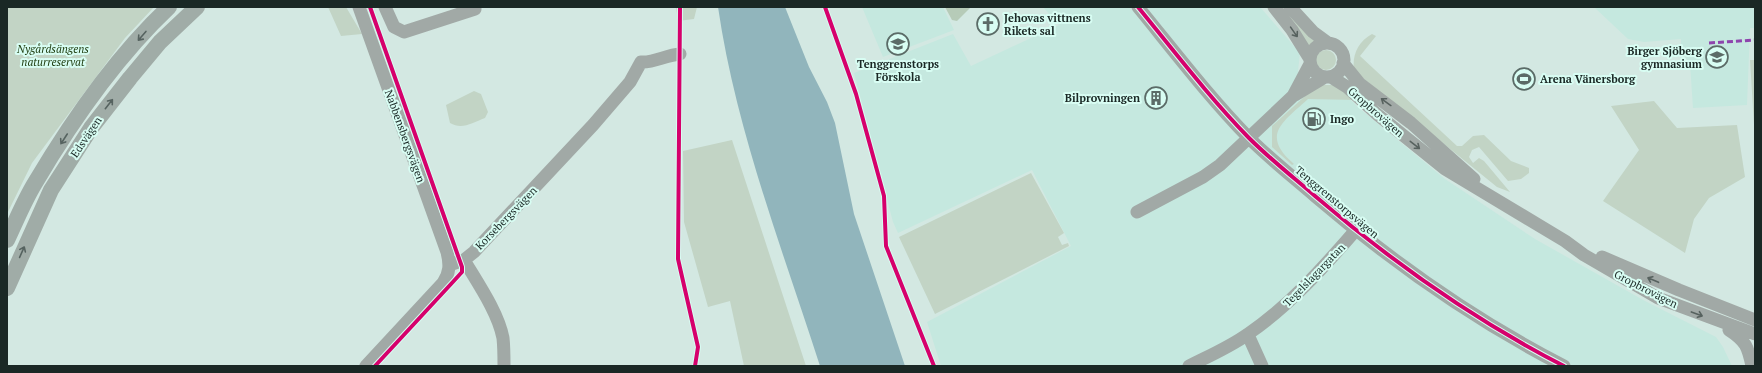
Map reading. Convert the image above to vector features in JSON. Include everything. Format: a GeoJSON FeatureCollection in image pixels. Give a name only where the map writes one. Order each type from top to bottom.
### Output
{"type":"FeatureCollection","features":[{"type":"Feature","properties":{"kind":"main road","name":"Edsvägen"},"geometry":{"type":"LineString","coordinates":[[7,240],[35,184],[76,120],[115,68],[169,7]]}},
{"type":"Feature","properties":{"kind":"main road","name":"Edsvägen"},"geometry":{"type":"LineString","coordinates":[[7,288],[51,190],[91,128],[160,42],[197,7]]}},
{"type":"Feature","properties":{"kind":"street","name":"Nabbensbergsvägen"},"geometry":{"type":"LineString","coordinates":[[359,7],[447,252],[450,265]]}},
{"type":"Feature","properties":{"kind":"street"},"geometry":{"type":"LineString","coordinates":[[385,7],[394,27],[404,32],[474,9]]}},
{"type":"Feature","properties":{"kind":"street","name":"Tenggrenstorpsvägen"},"geometry":{"type":"LineString","coordinates":[[1138,7],[1210,95],[1250,138],[1356,231],[1439,292],[1502,332],[1564,366]]}},
{"type":"Feature","properties":{"kind":"street"},"geometry":{"type":"LineString","coordinates":[[1274,7],[1292,30],[1316,73],[1328,77]]}},
{"type":"Feature","properties":{"kind":"street"},"geometry":{"type":"LineString","coordinates":[[1137,212],[1203,177],[1220,165],[1293,96],[1338,72],[1344,63],[1340,50],[1312,32],[1290,7]]}},
{"type":"Feature","properties":{"kind":"street"},"geometry":{"type":"LineString","coordinates":[[1293,96],[1310,62],[1312,53],[1316,47],[1328,43]]}},
{"type":"Feature","properties":{"kind":"street","name":"Korsebergsvägen"},"geometry":{"type":"LineString","coordinates":[[450,265],[464,260],[474,252],[593,125],[630,82],[640,62],[648,62],[669,55],[680,54]]}},
{"type":"Feature","properties":{"kind":"street","name":"Gropbrovägen"},"geometry":{"type":"LineString","coordinates":[[1344,63],[1360,84],[1411,123],[1499,202]]}},
{"type":"Feature","properties":{"kind":"street","name":"Gropbrovägen"},"geometry":{"type":"LineString","coordinates":[[1328,77],[1346,87],[1378,115],[1445,168],[1565,241],[1584,255],[1658,298],[1755,334]]}},
{"type":"Feature","properties":{"kind":"street","name":"Tegelslagargatan"},"geometry":{"type":"LineString","coordinates":[[1189,366],[1248,335],[1302,290],[1356,231]]}},
{"type":"Feature","properties":{"kind":"street","name":"Gropbrovägen"},"geometry":{"type":"LineString","coordinates":[[1565,241],[1679,290],[1755,320]]}},
{"type":"Feature","properties":{"kind":"street"},"geometry":{"type":"LineString","coordinates":[[464,260],[480,286],[500,328],[504,350],[504,366]]}},
{"type":"Feature","properties":{"kind":"street"},"geometry":{"type":"LineString","coordinates":[[366,366],[443,283],[448,276],[450,265]]}},
{"type":"Feature","properties":{"kind":"street"},"geometry":{"type":"LineString","coordinates":[[1714,320],[1741,337],[1749,351],[1752,366]]}},
{"type":"Feature","properties":{"kind":"street"},"geometry":{"type":"LineString","coordinates":[[1248,335],[1262,366]]}},
{"type":"Feature","properties":{"kind":"street"},"geometry":{"type":"LineString","coordinates":[[1752,366],[1755,356]]}},
{"type":"Feature","properties":{"kind":"shaded area","name":"Tenggrenstorps Förskola"},"geometry":{"type":"Polygon","coordinates":[[[862,7],[943,7],[954,30],[883,57],[862,7]]]}},
{"type":"Feature","properties":{"kind":"shaded area"},"geometry":{"type":"Polygon","coordinates":[[[945,7],[971,7],[957,21],[952,20],[945,7]]]}},
{"type":"Feature","properties":{"kind":"shaded area"},"geometry":{"type":"Polygon","coordinates":[[[1043,7],[1260,7],[1300,53],[1298,71],[1310,97],[1347,96],[1359,108],[1445,179],[1535,239],[1645,301],[1716,337],[1723,347],[1732,366],[941,366],[927,322],[1071,246],[1032,170],[898,233],[893,222],[854,73],[953,34],[971,66],[1059,25],[1043,7]]]}},
{"type":"Feature","properties":{"kind":"shaded area","name":"Birger Sjöberg gymnasium"},"geometry":{"type":"Polygon","coordinates":[[[1594,7],[1755,7],[1755,28],[1750,28],[1747,105],[1693,108],[1690,64],[1681,51],[1681,39],[1644,42],[1628,39],[1594,7]]]}},
{"type":"Feature","properties":{"kind":"green space","name":"Nygårdsängens naturreservat"},"geometry":{"type":"Polygon","coordinates":[[[7,7],[154,7],[125,38],[32,163],[7,214],[7,7]]]}},
{"type":"Feature","properties":{"kind":"green space"},"geometry":{"type":"Polygon","coordinates":[[[328,7],[346,7],[362,34],[341,36],[328,7]]]}},
{"type":"Feature","properties":{"kind":"green space"},"geometry":{"type":"Polygon","coordinates":[[[676,7],[697,7],[694,19],[678,21],[676,7]]]}},
{"type":"Feature","properties":{"kind":"green space"},"geometry":{"type":"Polygon","coordinates":[[[1278,7],[1284,7],[1316,42],[1309,47],[1278,7]]]}},
{"type":"Feature","properties":{"kind":"green space"},"geometry":{"type":"Polygon","coordinates":[[[1372,34],[1376,36],[1360,56],[1457,146],[1462,146],[1473,136],[1484,135],[1511,161],[1529,168],[1529,173],[1521,179],[1508,181],[1479,147],[1472,150],[1469,157],[1473,163],[1479,158],[1484,161],[1510,192],[1497,187],[1354,71],[1354,59],[1357,49],[1367,37],[1372,34]]]}},
{"type":"Feature","properties":{"kind":"green space"},"geometry":{"type":"Polygon","coordinates":[[[1326,50],[1333,53],[1336,60],[1333,67],[1326,70],[1319,67],[1316,60],[1319,53],[1326,50]]]}},
{"type":"Feature","properties":{"kind":"green space"},"geometry":{"type":"Polygon","coordinates":[[[1750,60],[1755,60],[1755,141],[1750,60]]]}},
{"type":"Feature","properties":{"kind":"green space"},"geometry":{"type":"Polygon","coordinates":[[[1321,85],[1334,85],[1355,100],[1308,99],[1290,115],[1279,129],[1277,137],[1278,145],[1284,154],[1294,164],[1292,165],[1272,147],[1272,126],[1314,88],[1321,85]]]}},
{"type":"Feature","properties":{"kind":"green space"},"geometry":{"type":"Polygon","coordinates":[[[474,91],[481,94],[488,112],[485,118],[463,126],[450,123],[446,105],[474,91]]]}},
{"type":"Feature","properties":{"kind":"green space"},"geometry":{"type":"Polygon","coordinates":[[[1654,101],[1677,128],[1737,125],[1745,177],[1709,198],[1694,219],[1685,253],[1603,201],[1639,150],[1611,106],[1654,101]]]}},
{"type":"Feature","properties":{"kind":"green space"},"geometry":{"type":"Polygon","coordinates":[[[732,140],[806,366],[744,366],[730,301],[708,307],[684,222],[683,151],[732,140]]]}},
{"type":"Feature","properties":{"kind":"green space"},"geometry":{"type":"Polygon","coordinates":[[[1031,173],[1064,233],[1058,237],[1062,245],[1068,243],[1069,246],[935,314],[899,237],[1031,173]]]}},
{"type":"Feature","properties":{"kind":"water"},"geometry":{"type":"Polygon","coordinates":[[[718,7],[785,7],[809,67],[827,102],[835,123],[854,214],[905,366],[820,366],[748,144],[726,53],[718,7]]]}},
{"type":"Feature","properties":{"kind":"marked path"},"geometry":{"type":"LineString","coordinates":[[1709,43],[1755,40]]}},
{"type":"Feature","properties":{"kind":"cycle path"},"geometry":{"type":"LineString","coordinates":[[370,7],[462,267],[462,272],[375,366]]}},
{"type":"Feature","properties":{"kind":"cycle path"},"geometry":{"type":"LineString","coordinates":[[680,7],[678,259],[698,347],[695,366]]}},
{"type":"Feature","properties":{"kind":"cycle path"},"geometry":{"type":"LineString","coordinates":[[825,7],[856,94],[884,196],[886,246],[934,366]]}},
{"type":"Feature","properties":{"kind":"cycle path"},"geometry":{"type":"LineString","coordinates":[[1138,7],[1192,74],[1234,122],[1265,153],[1315,196],[1373,244],[1434,288],[1498,329],[1564,366]]}},
{"type":"Feature","properties":{"kind":"place","name":"Jehovas vittnens Rikets sal"},"geometry":{"type":"Point","coordinates":[988,24]}},
{"type":"Feature","properties":{"kind":"place","name":"Tenggrenstorps Förskola"},"geometry":{"type":"Point","coordinates":[898,44]}},
{"type":"Feature","properties":{"kind":"place","name":"Birger Sjöberg gymnasium"},"geometry":{"type":"Point","coordinates":[1717,57]}},
{"type":"Feature","properties":{"kind":"place","name":"Arena Vänersborg"},"geometry":{"type":"Point","coordinates":[1524,79]}},
{"type":"Feature","properties":{"kind":"place","name":"Bilprovningen"},"geometry":{"type":"Point","coordinates":[1156,98]}},
{"type":"Feature","properties":{"kind":"place","name":"Ingo"},"geometry":{"type":"Point","coordinates":[1314,119]}}]}
